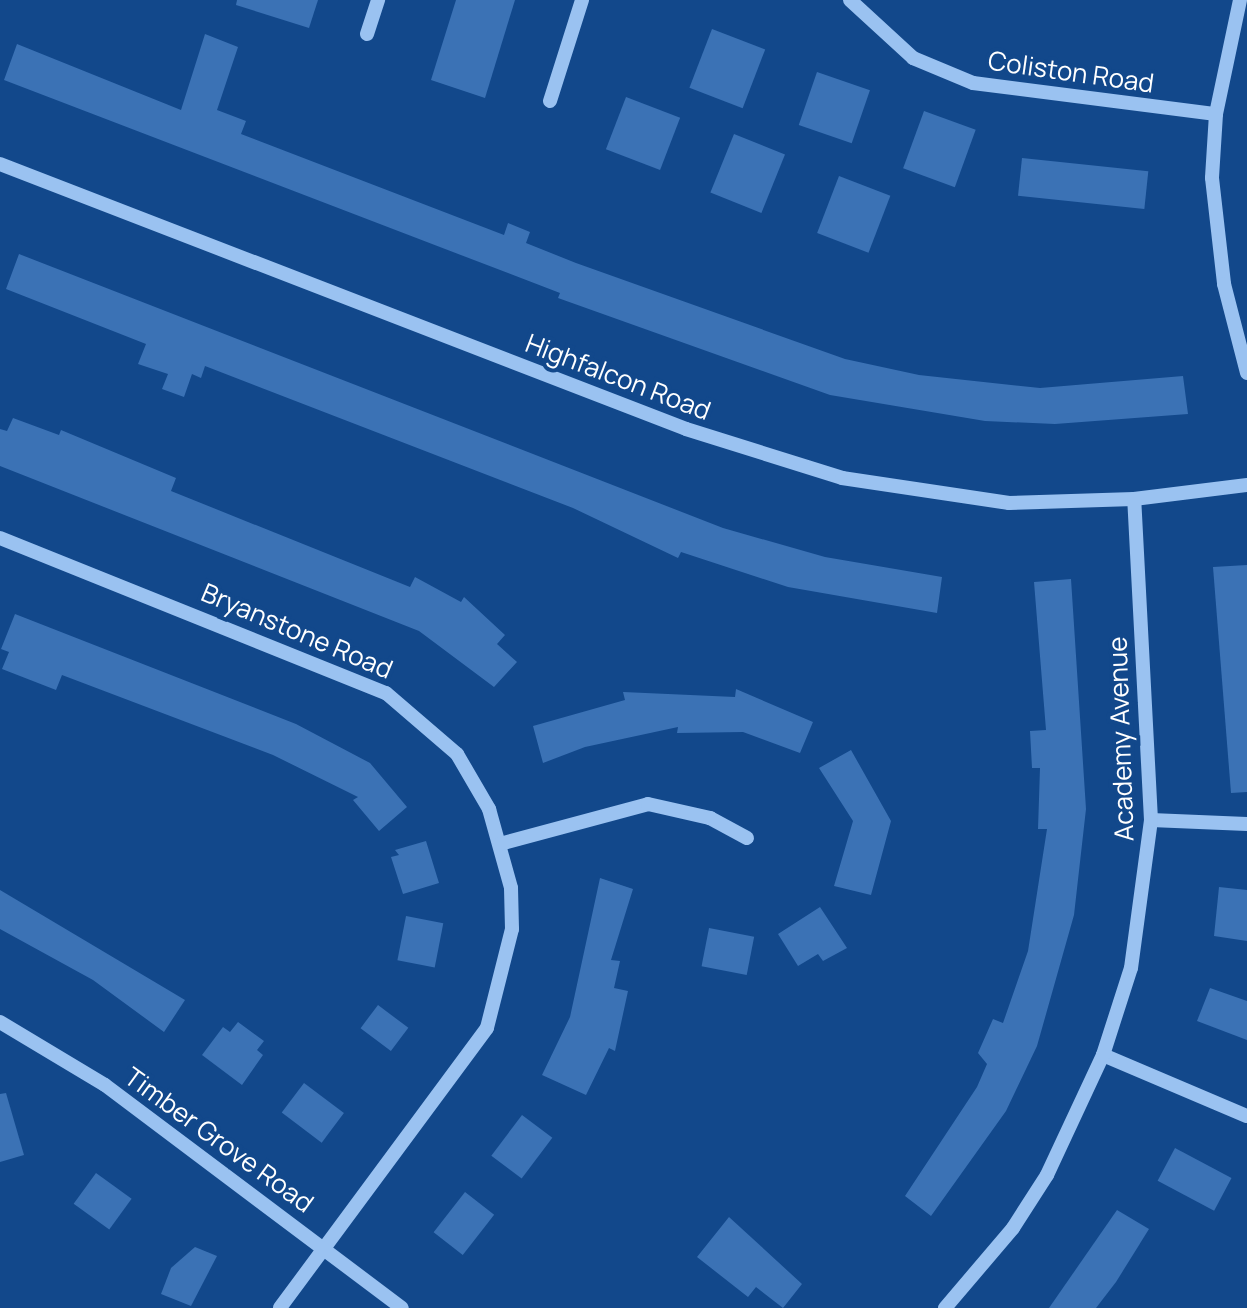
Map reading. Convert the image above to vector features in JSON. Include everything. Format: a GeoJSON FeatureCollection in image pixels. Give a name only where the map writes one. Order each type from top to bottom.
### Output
{"type":"FeatureCollection","features":[{"type":"Feature","properties":{"kind":"street"},"geometry":{"type":"LineString","coordinates":[[367,34],[378,0]]}},
{"type":"Feature","properties":{"kind":"street"},"geometry":{"type":"LineString","coordinates":[[550,101],[582,0]]}},
{"type":"Feature","properties":{"kind":"street"},"geometry":{"type":"LineString","coordinates":[[1240,0],[1216,114],[1215,226],[1247,373]]}},
{"type":"Feature","properties":{"kind":"street","name":"Coliston Road"},"geometry":{"type":"LineString","coordinates":[[851,1],[913,58],[973,83],[1021,94],[1216,114]]}},
{"type":"Feature","properties":{"kind":"street","name":"Highfalcon Road"},"geometry":{"type":"LineString","coordinates":[[0,164],[767,458],[959,499],[1134,499],[1247,485]]}},
{"type":"Feature","properties":{"kind":"street","name":"Academy Avenue"},"geometry":{"type":"LineString","coordinates":[[945,1308],[1013,1228],[1047,1175],[1103,1055],[1131,968],[1151,820],[1134,499]]}},
{"type":"Feature","properties":{"kind":"street","name":"Bryanstone Road"},"geometry":{"type":"LineString","coordinates":[[0,538],[386,693],[457,754],[489,809],[500,844],[512,929],[487,1028],[280,1308]]}},
{"type":"Feature","properties":{"kind":"street"},"geometry":{"type":"LineString","coordinates":[[500,844],[648,804],[710,818],[747,838]]}},
{"type":"Feature","properties":{"kind":"street"},"geometry":{"type":"LineString","coordinates":[[1151,820],[1247,824]]}},
{"type":"Feature","properties":{"kind":"street","name":"Timber Grove Road"},"geometry":{"type":"LineString","coordinates":[[0,1022],[105,1085],[402,1308]]}},
{"type":"Feature","properties":{"kind":"street"},"geometry":{"type":"LineString","coordinates":[[1103,1055],[1247,1116]]}},
{"type":"Feature","properties":{"kind":"building"},"geometry":{"type":"Polygon","coordinates":[[[237,0],[318,0],[309,28],[236,5],[237,0]]]}},
{"type":"Feature","properties":{"kind":"building"},"geometry":{"type":"Polygon","coordinates":[[[456,0],[515,0],[485,98],[431,80],[456,0]]]}},
{"type":"Feature","properties":{"kind":"building"},"geometry":{"type":"Polygon","coordinates":[[[712,29],[765,49],[743,108],[689,88],[712,29]]]}},
{"type":"Feature","properties":{"kind":"building"},"geometry":{"type":"Polygon","coordinates":[[[205,34],[238,47],[217,110],[246,121],[241,134],[504,235],[508,223],[530,232],[526,243],[845,359],[919,375],[1040,388],[1183,376],[1188,414],[1055,424],[985,421],[830,395],[558,298],[560,293],[4,80],[17,44],[181,110],[205,34]]]}},
{"type":"Feature","properties":{"kind":"building"},"geometry":{"type":"Polygon","coordinates":[[[817,72],[870,90],[852,143],[799,125],[817,72]]]}},
{"type":"Feature","properties":{"kind":"building"},"geometry":{"type":"Polygon","coordinates":[[[626,97],[680,118],[660,170],[606,149],[626,97]]]}},
{"type":"Feature","properties":{"kind":"building"},"geometry":{"type":"Polygon","coordinates":[[[924,111],[976,130],[955,187],[903,168],[924,111]]]}},
{"type":"Feature","properties":{"kind":"building"},"geometry":{"type":"Polygon","coordinates":[[[734,134],[785,155],[761,213],[710,192],[734,134]]]}},
{"type":"Feature","properties":{"kind":"building"},"geometry":{"type":"Polygon","coordinates":[[[1022,158],[1148,171],[1144,209],[1018,196],[1022,158]]]}},
{"type":"Feature","properties":{"kind":"building"},"geometry":{"type":"Polygon","coordinates":[[[839,176],[890,196],[868,253],[817,233],[839,176]]]}},
{"type":"Feature","properties":{"kind":"building"},"geometry":{"type":"Polygon","coordinates":[[[19,254],[723,528],[825,557],[942,577],[937,613],[788,587],[681,552],[678,558],[573,508],[205,366],[201,378],[192,374],[184,397],[162,389],[168,374],[138,364],[146,344],[6,289],[19,254]]]}},
{"type":"Feature","properties":{"kind":"building"},"geometry":{"type":"Polygon","coordinates":[[[13,418],[59,435],[61,430],[176,478],[171,491],[410,587],[415,577],[461,602],[464,597],[505,635],[497,644],[517,662],[494,687],[419,631],[0,466],[0,429],[7,431],[13,418]]]}},
{"type":"Feature","properties":{"kind":"building"},"geometry":{"type":"Polygon","coordinates":[[[1247,565],[1247,792],[1231,793],[1213,567],[1247,565]]]}},
{"type":"Feature","properties":{"kind":"building"},"geometry":{"type":"Polygon","coordinates":[[[1071,579],[1086,809],[1074,915],[1037,1046],[1006,1111],[931,1216],[905,1196],[977,1087],[987,1064],[978,1053],[993,1019],[1003,1023],[1028,951],[1047,829],[1038,829],[1040,768],[1032,768],[1030,731],[1046,730],[1034,582],[1071,579]]]}},
{"type":"Feature","properties":{"kind":"building"},"geometry":{"type":"Polygon","coordinates":[[[15,614],[296,724],[370,763],[407,807],[379,831],[353,800],[358,797],[273,755],[62,675],[56,690],[2,669],[9,652],[1,649],[15,614]]]}},
{"type":"Feature","properties":{"kind":"building"},"geometry":{"type":"Polygon","coordinates":[[[736,689],[813,722],[800,753],[743,732],[677,733],[678,727],[585,747],[543,763],[533,726],[625,700],[623,692],[735,697],[736,689]]]}},
{"type":"Feature","properties":{"kind":"building"},"geometry":{"type":"Polygon","coordinates":[[[851,750],[891,821],[871,895],[834,886],[853,821],[819,768],[851,750]]]}},
{"type":"Feature","properties":{"kind":"building"},"geometry":{"type":"Polygon","coordinates":[[[426,841],[439,883],[403,894],[391,857],[399,855],[395,850],[426,841]]]}},
{"type":"Feature","properties":{"kind":"building"},"geometry":{"type":"Polygon","coordinates":[[[600,878],[633,889],[611,960],[620,961],[614,988],[628,991],[615,1051],[609,1048],[586,1095],[542,1075],[570,1017],[600,878]]]}},
{"type":"Feature","properties":{"kind":"building"},"geometry":{"type":"Polygon","coordinates":[[[1219,887],[1247,890],[1247,941],[1214,936],[1219,887]]]}},
{"type":"Feature","properties":{"kind":"building"},"geometry":{"type":"Polygon","coordinates":[[[0,890],[185,1000],[164,1032],[93,980],[0,929],[0,890]]]}},
{"type":"Feature","properties":{"kind":"building"},"geometry":{"type":"Polygon","coordinates":[[[820,907],[847,948],[823,961],[818,954],[798,966],[778,934],[820,907]]]}},
{"type":"Feature","properties":{"kind":"building"},"geometry":{"type":"Polygon","coordinates":[[[406,916],[443,923],[435,967],[397,960],[406,916]]]}},
{"type":"Feature","properties":{"kind":"building"},"geometry":{"type":"Polygon","coordinates":[[[709,928],[754,937],[747,975],[702,966],[709,928]]]}},
{"type":"Feature","properties":{"kind":"building"},"geometry":{"type":"Polygon","coordinates":[[[1210,988],[1247,1001],[1247,1040],[1197,1021],[1210,988]]]}},
{"type":"Feature","properties":{"kind":"building"},"geometry":{"type":"Polygon","coordinates":[[[378,1005],[408,1028],[391,1051],[361,1028],[378,1005]]]}},
{"type":"Feature","properties":{"kind":"building"},"geometry":{"type":"Polygon","coordinates":[[[238,1022],[264,1041],[257,1050],[263,1055],[242,1085],[202,1055],[223,1027],[230,1032],[238,1022]]]}},
{"type":"Feature","properties":{"kind":"building"},"geometry":{"type":"Polygon","coordinates":[[[304,1083],[344,1113],[322,1143],[282,1113],[304,1083]]]}},
{"type":"Feature","properties":{"kind":"building"},"geometry":{"type":"Polygon","coordinates":[[[6,1093],[24,1155],[0,1162],[0,1094],[6,1093]]]}},
{"type":"Feature","properties":{"kind":"building"},"geometry":{"type":"Polygon","coordinates":[[[522,1115],[552,1138],[522,1179],[491,1156],[522,1115]]]}},
{"type":"Feature","properties":{"kind":"building"},"geometry":{"type":"Polygon","coordinates":[[[1175,1148],[1232,1178],[1214,1211],[1158,1181],[1175,1148]]]}},
{"type":"Feature","properties":{"kind":"building"},"geometry":{"type":"Polygon","coordinates":[[[96,1173],[132,1199],[109,1230],[74,1204],[96,1173]]]}},
{"type":"Feature","properties":{"kind":"building"},"geometry":{"type":"Polygon","coordinates":[[[465,1192],[494,1215],[463,1255],[434,1232],[465,1192]]]}},
{"type":"Feature","properties":{"kind":"building"},"geometry":{"type":"Polygon","coordinates":[[[1117,1210],[1149,1229],[1116,1282],[1096,1308],[1049,1308],[1117,1210]]]}},
{"type":"Feature","properties":{"kind":"building"},"geometry":{"type":"Polygon","coordinates":[[[729,1217],[802,1284],[783,1308],[756,1287],[748,1297],[697,1257],[729,1217]]]}},
{"type":"Feature","properties":{"kind":"building"},"geometry":{"type":"Polygon","coordinates":[[[195,1247],[217,1256],[191,1306],[161,1294],[171,1268],[195,1247]]]}}]}
